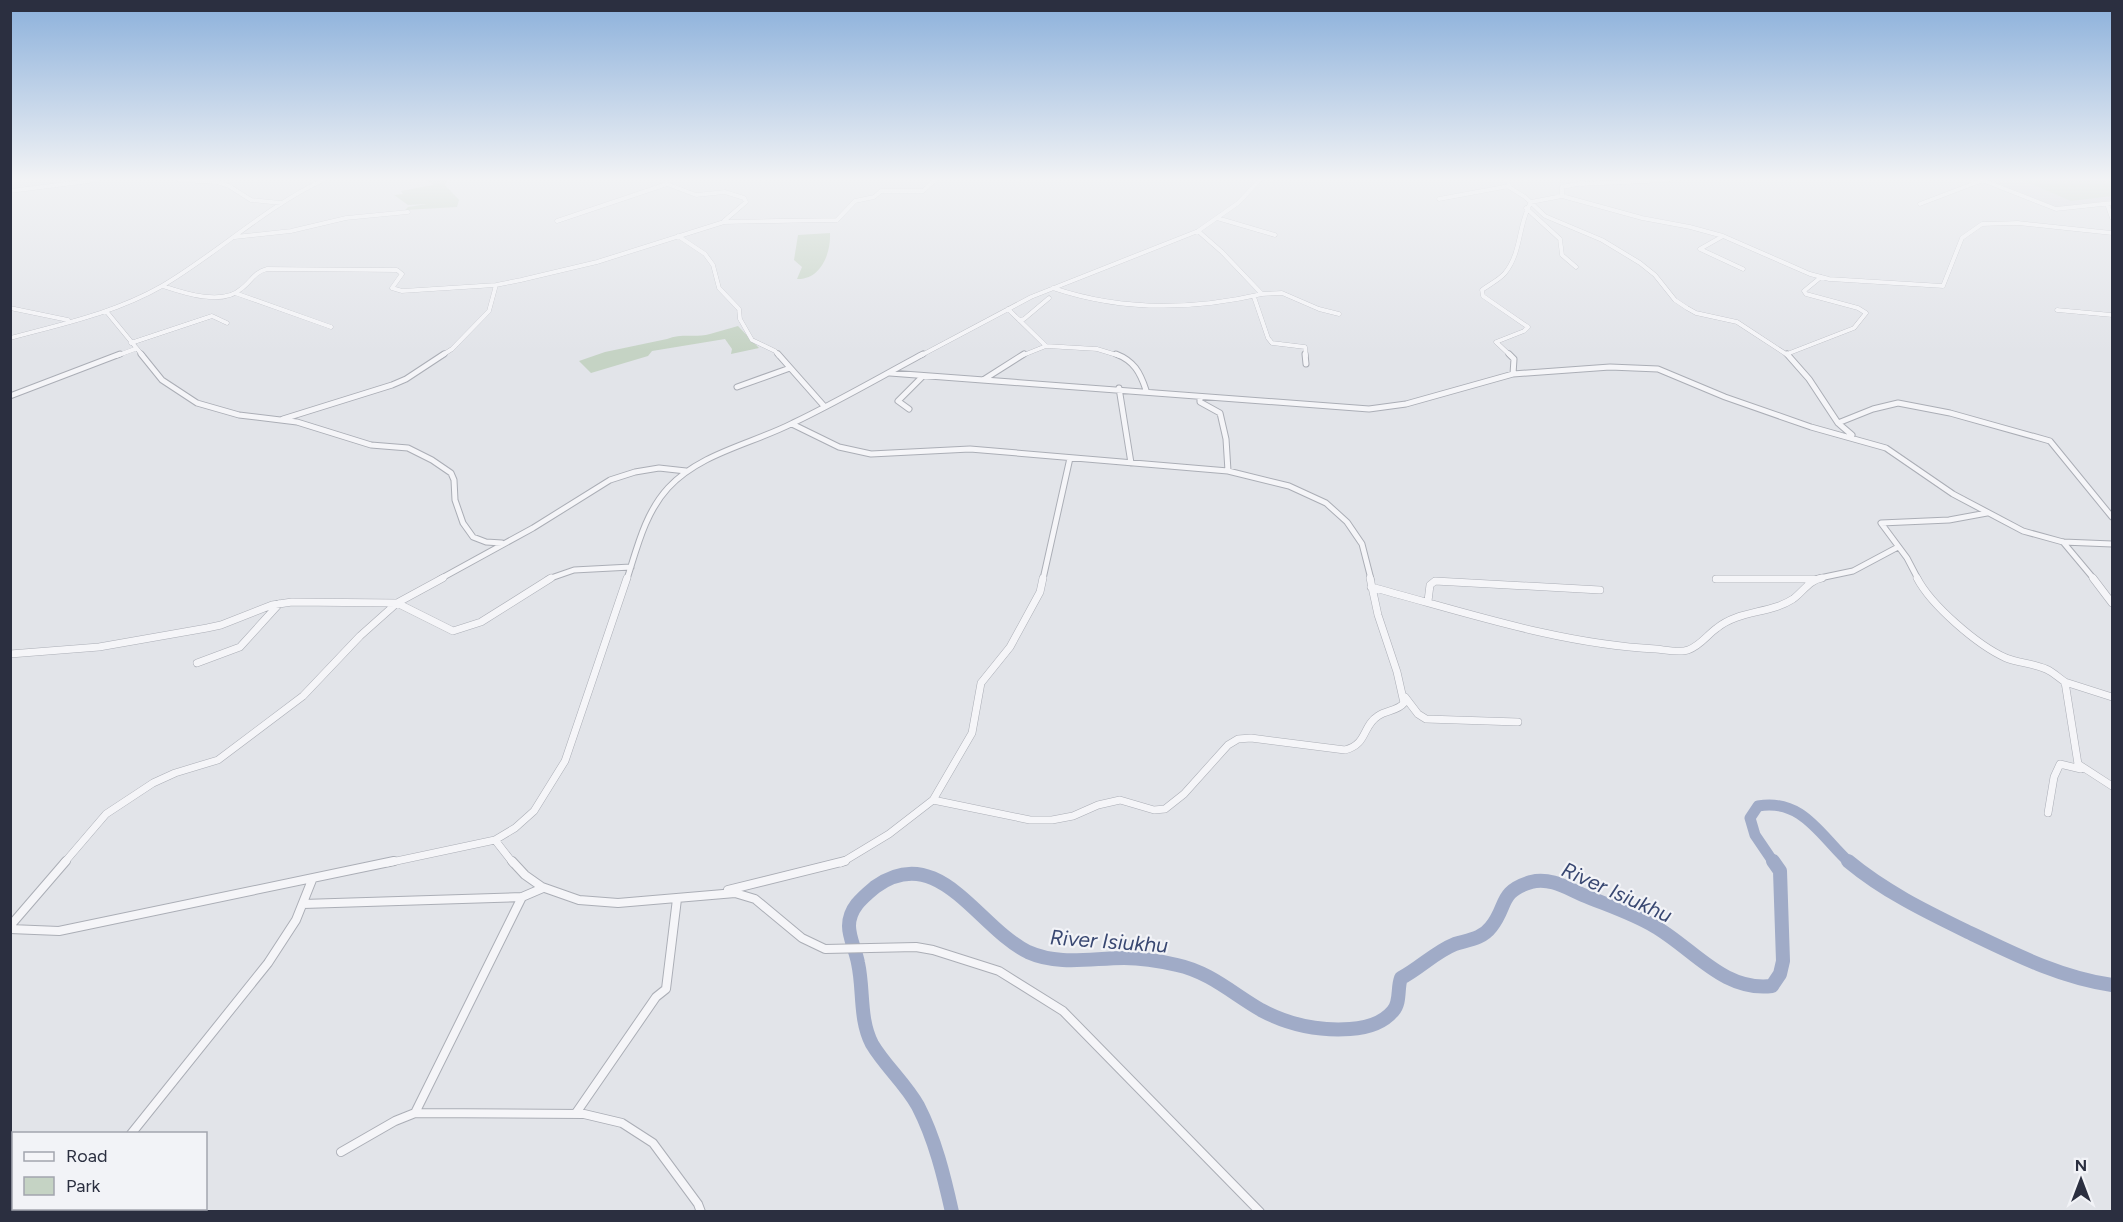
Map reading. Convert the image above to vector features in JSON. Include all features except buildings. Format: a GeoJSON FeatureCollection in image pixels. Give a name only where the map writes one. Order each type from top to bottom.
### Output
{"type":"FeatureCollection","features":[{"type":"Feature","properties":{"kind":"street"},"geometry":{"type":"LineString","coordinates":[[10,338],[106,311],[141,298],[163,286],[234,237]]}},
{"type":"Feature","properties":{"kind":"street"},"geometry":{"type":"LineString","coordinates":[[235,293],[259,271],[267,269],[397,270],[402,274],[392,288],[402,291],[496,285],[597,262],[675,237]]}},
{"type":"Feature","properties":{"kind":"street"},"geometry":{"type":"LineString","coordinates":[[680,237],[705,254],[713,265],[719,288],[739,309],[740,319],[752,340],[775,351],[824,406]]}},
{"type":"Feature","properties":{"kind":"street"},"geometry":{"type":"LineString","coordinates":[[10,927],[59,931],[495,840],[515,828],[534,812],[565,761],[647,519],[667,489],[686,471],[712,457],[792,424],[1008,309],[1053,288],[1183,237]]}},
{"type":"Feature","properties":{"kind":"street"},"geometry":{"type":"LineString","coordinates":[[1205,237],[1262,294]]}},
{"type":"Feature","properties":{"kind":"street"},"geometry":{"type":"LineString","coordinates":[[1513,374],[1514,359],[1496,342],[1524,331],[1528,327],[1483,296],[1482,290],[1505,274],[1519,250],[1521,237]]}},
{"type":"Feature","properties":{"kind":"street"},"geometry":{"type":"LineString","coordinates":[[1558,237],[1562,255],[1576,267]]}},
{"type":"Feature","properties":{"kind":"street"},"geometry":{"type":"LineString","coordinates":[[1595,237],[1640,263],[1655,275],[1675,300],[1687,308],[1696,313],[1737,321],[1787,354],[1809,379],[1838,423],[1855,437]]}},
{"type":"Feature","properties":{"kind":"street"},"geometry":{"type":"LineString","coordinates":[[1721,237],[1700,249],[1743,269]]}},
{"type":"Feature","properties":{"kind":"street"},"geometry":{"type":"LineString","coordinates":[[1725,237],[1821,277],[1854,282],[1943,286],[1963,237]]}},
{"type":"Feature","properties":{"kind":"street"},"geometry":{"type":"LineString","coordinates":[[1787,354],[1854,328],[1866,313],[1858,308],[1806,294],[1804,291],[1821,277]]}},
{"type":"Feature","properties":{"kind":"street"},"geometry":{"type":"LineString","coordinates":[[282,419],[392,385],[437,360],[452,349],[489,311],[493,305],[492,291],[496,285]]}},
{"type":"Feature","properties":{"kind":"street"},"geometry":{"type":"LineString","coordinates":[[163,286],[194,296],[235,293],[332,327]]}},
{"type":"Feature","properties":{"kind":"street"},"geometry":{"type":"LineString","coordinates":[[1053,288],[1077,297],[1112,305],[1178,305],[1281,293],[1319,309],[1339,314]]}},
{"type":"Feature","properties":{"kind":"street"},"geometry":{"type":"LineString","coordinates":[[1254,297],[1268,338],[1272,343],[1305,347],[1306,364]]}},
{"type":"Feature","properties":{"kind":"street"},"geometry":{"type":"LineString","coordinates":[[1019,320],[1024,319],[1049,298]]}},
{"type":"Feature","properties":{"kind":"street"},"geometry":{"type":"LineString","coordinates":[[10,308],[71,321]]}},
{"type":"Feature","properties":{"kind":"street"},"geometry":{"type":"LineString","coordinates":[[1008,309],[1046,346]]}},
{"type":"Feature","properties":{"kind":"street"},"geometry":{"type":"LineString","coordinates":[[2057,310],[2112,315]]}},
{"type":"Feature","properties":{"kind":"street"},"geometry":{"type":"LineString","coordinates":[[106,311],[162,381],[197,403],[239,415],[282,419],[364,443],[416,451],[451,472],[463,523],[473,537],[486,542],[505,542]]}},
{"type":"Feature","properties":{"kind":"street"},"geometry":{"type":"LineString","coordinates":[[131,344],[212,316],[227,323]]}},
{"type":"Feature","properties":{"kind":"street"},"geometry":{"type":"LineString","coordinates":[[982,380],[1026,353],[1046,346],[1089,348],[1111,353],[1136,367],[1141,373],[1146,390]]}},
{"type":"Feature","properties":{"kind":"street"},"geometry":{"type":"LineString","coordinates":[[10,396],[135,349]]}},
{"type":"Feature","properties":{"kind":"street"},"geometry":{"type":"LineString","coordinates":[[890,372],[1369,409],[1406,405],[1513,374],[1610,367],[1658,369],[1725,397],[1794,421],[1855,437],[1898,454],[1935,483],[2023,531],[2063,542],[2112,544]]}},
{"type":"Feature","properties":{"kind":"street"},"geometry":{"type":"LineString","coordinates":[[737,387],[790,368]]}},
{"type":"Feature","properties":{"kind":"street"},"geometry":{"type":"LineString","coordinates":[[909,409],[898,401],[923,376]]}},
{"type":"Feature","properties":{"kind":"street"},"geometry":{"type":"LineString","coordinates":[[1119,388],[1131,463]]}},
{"type":"Feature","properties":{"kind":"street"},"geometry":{"type":"LineString","coordinates":[[1200,397],[1200,402],[1220,413],[1226,439],[1228,471]]}},
{"type":"Feature","properties":{"kind":"street"},"geometry":{"type":"LineString","coordinates":[[1838,423],[1873,409],[1898,403],[1950,413],[2050,441],[2112,517]]}},
{"type":"Feature","properties":{"kind":"street"},"geometry":{"type":"LineString","coordinates":[[792,424],[839,447],[871,454],[970,449],[1228,471],[1244,478],[1302,490],[1330,506],[1350,525],[1360,541],[1386,643],[1404,697],[1418,714],[1426,719],[1518,722]]}},
{"type":"Feature","properties":{"kind":"street"},"geometry":{"type":"LineString","coordinates":[[495,840],[524,874],[543,888],[559,897],[592,903],[676,899],[722,892],[775,877],[836,865],[854,857],[889,834],[933,800],[972,733],[981,683],[1010,647],[1040,592],[1070,458]]}},
{"type":"Feature","properties":{"kind":"street"},"geometry":{"type":"LineString","coordinates":[[10,927],[106,814],[153,783],[175,773],[218,760],[303,696],[360,636],[397,603],[610,480],[634,472],[659,468],[686,471]]}},
{"type":"Feature","properties":{"kind":"street"},"geometry":{"type":"LineString","coordinates":[[1988,513],[1962,520],[1927,523],[1882,521],[1882,526],[1933,601],[1986,646],[2016,662],[2054,672],[2064,681],[2112,697]]}},
{"type":"Feature","properties":{"kind":"street"},"geometry":{"type":"LineString","coordinates":[[2063,542],[2112,603]]}},
{"type":"Feature","properties":{"kind":"street"},"geometry":{"type":"LineString","coordinates":[[1716,579],[1815,579],[1853,571],[1898,547]]}},
{"type":"Feature","properties":{"kind":"street"},"geometry":{"type":"LineString","coordinates":[[10,654],[99,647],[207,628],[279,603],[397,603],[453,631],[499,612],[555,576],[567,572],[631,567]]}},
{"type":"Feature","properties":{"kind":"street"},"geometry":{"type":"LineString","coordinates":[[1371,587],[1502,623],[1581,641],[1687,651],[1705,640],[1718,627],[1740,615],[1795,598],[1815,579]]}},
{"type":"Feature","properties":{"kind":"street"},"geometry":{"type":"LineString","coordinates":[[1428,601],[1430,585],[1435,581],[1600,590]]}},
{"type":"Feature","properties":{"kind":"street"},"geometry":{"type":"LineString","coordinates":[[197,663],[240,647],[279,603]]}},
{"type":"Feature","properties":{"kind":"street"},"geometry":{"type":"LineString","coordinates":[[2064,681],[2077,761],[2082,769]]}},
{"type":"Feature","properties":{"kind":"street"},"geometry":{"type":"LineString","coordinates":[[933,800],[1030,820],[1073,816],[1098,805],[1120,800],[1148,808],[1165,809],[1184,794],[1228,745],[1238,739],[1251,738],[1346,750],[1354,749],[1361,744],[1377,716],[1401,707],[1404,697]]}},
{"type":"Feature","properties":{"kind":"street"},"geometry":{"type":"LineString","coordinates":[[2048,813],[2054,777],[2060,764],[2082,769],[2112,786]]}},
{"type":"Feature","properties":{"kind":"street"},"geometry":{"type":"LineString","coordinates":[[133,1132],[268,963],[296,920],[312,880]]}},
{"type":"Feature","properties":{"kind":"street"},"geometry":{"type":"LineString","coordinates":[[303,904],[522,897],[543,888]]}},
{"type":"Feature","properties":{"kind":"street"},"geometry":{"type":"LineString","coordinates":[[722,892],[746,895],[759,901],[801,940],[813,946],[840,949],[905,947],[933,950],[999,970],[1063,1011],[1260,1212]]}},
{"type":"Feature","properties":{"kind":"street"},"geometry":{"type":"LineString","coordinates":[[415,1113],[522,897]]}},
{"type":"Feature","properties":{"kind":"street"},"geometry":{"type":"LineString","coordinates":[[576,1113],[656,997],[666,989],[676,899]]}},
{"type":"Feature","properties":{"kind":"street"},"geometry":{"type":"LineString","coordinates":[[341,1152],[395,1121],[415,1113],[576,1113],[622,1123],[652,1143],[698,1204],[701,1212]]}},
{"type":"Feature","properties":{"kind":"green space"},"geometry":{"type":"Polygon","coordinates":[[[798,237],[830,237],[829,249],[823,264],[812,275],[797,279],[802,267],[794,260],[798,237]]]}},
{"type":"Feature","properties":{"kind":"green space"},"geometry":{"type":"Polygon","coordinates":[[[738,326],[759,348],[731,354],[732,349],[725,339],[652,351],[648,356],[591,373],[579,361],[605,352],[678,336],[705,335],[738,326]]]}},
{"type":"Feature","properties":{"kind":"waterway","name":"River Isiukhu"},"geometry":{"type":"LineString","coordinates":[[1774,863],[1755,835],[1750,818],[1758,806],[1774,805],[1799,814],[1820,831],[1848,861]]}},
{"type":"Feature","properties":{"kind":"waterway","name":"River Isiukhu"},"geometry":{"type":"LineString","coordinates":[[952,1212],[938,1158],[918,1106],[877,1052],[868,1034],[863,1015],[858,963],[849,931],[851,914],[866,895],[875,887],[898,876],[919,874],[938,881],[956,893],[1009,940],[1028,952],[1052,959],[1124,958],[1177,965],[1211,978],[1261,1010],[1282,1020],[1316,1028],[1350,1029],[1374,1024],[1384,1019],[1395,1007],[1401,978],[1448,947],[1483,934],[1491,927],[1513,890],[1538,881],[1558,884],[1646,921],[1709,966],[1738,982],[1754,986],[1772,986],[1780,974],[1783,961],[1780,871],[1773,861]]}},
{"type":"Feature","properties":{"kind":"waterway","name":"River Isiukhu"},"geometry":{"type":"LineString","coordinates":[[1848,861],[1905,900],[2002,948],[2037,964],[2112,985]]}}]}
